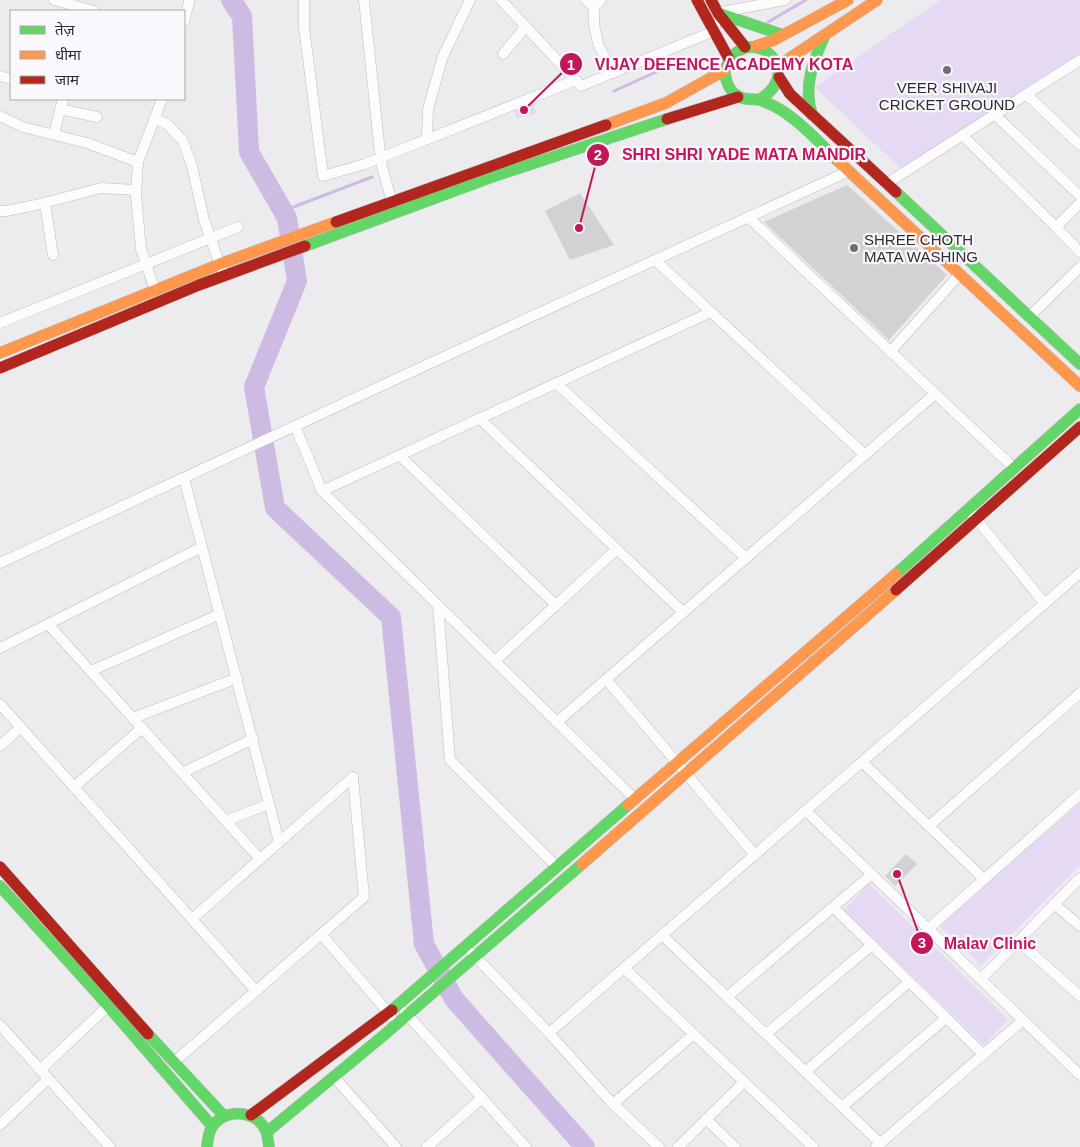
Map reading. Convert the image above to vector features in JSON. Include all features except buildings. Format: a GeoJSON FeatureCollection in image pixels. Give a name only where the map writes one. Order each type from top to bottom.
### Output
{"type":"FeatureCollection","features":[{"type":"Feature","properties":{"kind":"street"},"geometry":{"type":"LineString","coordinates":[[54,0],[89,10]]}},
{"type":"Feature","properties":{"kind":"street"},"geometry":{"type":"LineString","coordinates":[[304,0],[304,27],[323,176],[365,164],[576,80]]}},
{"type":"Feature","properties":{"kind":"street"},"geometry":{"type":"LineString","coordinates":[[364,0],[381,163],[392,202]]}},
{"type":"Feature","properties":{"kind":"street"},"geometry":{"type":"LineString","coordinates":[[427,139],[428,109],[443,56],[470,0]]}},
{"type":"Feature","properties":{"kind":"street"},"geometry":{"type":"LineString","coordinates":[[501,0],[581,86],[714,31]]}},
{"type":"Feature","properties":{"kind":"street"},"geometry":{"type":"LineString","coordinates":[[696,0],[714,31],[727,65],[726,80],[730,90],[738,97],[748,100],[759,100],[779,109],[804,129],[1080,386]]}},
{"type":"Feature","properties":{"kind":"street"},"geometry":{"type":"LineString","coordinates":[[711,0],[718,13],[750,47],[766,50],[774,57],[790,94],[1080,364]]}},
{"type":"Feature","properties":{"kind":"street"},"geometry":{"type":"LineString","coordinates":[[718,13],[785,0]]}},
{"type":"Feature","properties":{"kind":"street"},"geometry":{"type":"LineString","coordinates":[[0,353],[257,250],[666,103],[727,65],[736,52],[783,35],[848,0]]}},
{"type":"Feature","properties":{"kind":"street"},"geometry":{"type":"LineString","coordinates":[[759,100],[769,95],[776,87],[779,72],[825,35],[877,0]]}},
{"type":"Feature","properties":{"kind":"street"},"geometry":{"type":"LineString","coordinates":[[185,18],[189,2]]}},
{"type":"Feature","properties":{"kind":"street"},"geometry":{"type":"LineString","coordinates":[[594,3],[594,24],[598,44],[613,73]]}},
{"type":"Feature","properties":{"kind":"street"},"geometry":{"type":"LineString","coordinates":[[714,31],[718,13]]}},
{"type":"Feature","properties":{"kind":"street"},"geometry":{"type":"LineString","coordinates":[[718,13],[783,35]]}},
{"type":"Feature","properties":{"kind":"street"},"geometry":{"type":"LineString","coordinates":[[503,54],[526,26]]}},
{"type":"Feature","properties":{"kind":"street"},"geometry":{"type":"LineString","coordinates":[[812,115],[808,96],[808,82],[825,35]]}},
{"type":"Feature","properties":{"kind":"street"},"geometry":{"type":"LineString","coordinates":[[886,184],[1080,60]]}},
{"type":"Feature","properties":{"kind":"street"},"geometry":{"type":"LineString","coordinates":[[1026,94],[1080,145]]}},
{"type":"Feature","properties":{"kind":"street"},"geometry":{"type":"LineString","coordinates":[[0,368],[199,285],[498,175],[738,97]]}},
{"type":"Feature","properties":{"kind":"street"},"geometry":{"type":"LineString","coordinates":[[155,290],[140,249],[136,190],[138,162],[162,100]]}},
{"type":"Feature","properties":{"kind":"street"},"geometry":{"type":"LineString","coordinates":[[54,134],[62,104],[97,116]]}},
{"type":"Feature","properties":{"kind":"street"},"geometry":{"type":"LineString","coordinates":[[994,114],[1080,196]]}},
{"type":"Feature","properties":{"kind":"street"},"geometry":{"type":"LineString","coordinates":[[0,116],[23,127],[87,142],[138,162]]}},
{"type":"Feature","properties":{"kind":"street"},"geometry":{"type":"LineString","coordinates":[[155,118],[168,125],[183,141],[192,166],[204,220],[225,276]]}},
{"type":"Feature","properties":{"kind":"street"},"geometry":{"type":"LineString","coordinates":[[962,135],[1080,252]]}},
{"type":"Feature","properties":{"kind":"street"},"geometry":{"type":"LineString","coordinates":[[0,562],[849,171]]}},
{"type":"Feature","properties":{"kind":"street"},"geometry":{"type":"LineString","coordinates":[[0,211],[45,203],[101,188],[136,190]]}},
{"type":"Feature","properties":{"kind":"street"},"geometry":{"type":"LineString","coordinates":[[45,203],[53,255]]}},
{"type":"Feature","properties":{"kind":"street"},"geometry":{"type":"LineString","coordinates":[[1056,227],[1080,203]]}},
{"type":"Feature","properties":{"kind":"street"},"geometry":{"type":"LineString","coordinates":[[748,217],[1014,468]]}},
{"type":"Feature","properties":{"kind":"street"},"geometry":{"type":"LineString","coordinates":[[0,323],[238,227]]}},
{"type":"Feature","properties":{"kind":"street"},"geometry":{"type":"LineString","coordinates":[[655,260],[865,455]]}},
{"type":"Feature","properties":{"kind":"street"},"geometry":{"type":"LineString","coordinates":[[1029,317],[1080,268]]}},
{"type":"Feature","properties":{"kind":"street"},"geometry":{"type":"LineString","coordinates":[[890,352],[960,274]]}},
{"type":"Feature","properties":{"kind":"street"},"geometry":{"type":"LineString","coordinates":[[322,491],[711,312]]}},
{"type":"Feature","properties":{"kind":"street"},"geometry":{"type":"LineString","coordinates":[[556,383],[746,558]]}},
{"type":"Feature","properties":{"kind":"street"},"geometry":{"type":"LineString","coordinates":[[557,722],[935,394]]}},
{"type":"Feature","properties":{"kind":"street"},"geometry":{"type":"LineString","coordinates":[[251,1115],[388,1014],[968,509],[1080,409]]}},
{"type":"Feature","properties":{"kind":"street"},"geometry":{"type":"LineString","coordinates":[[479,418],[683,612]]}},
{"type":"Feature","properties":{"kind":"street"},"geometry":{"type":"LineString","coordinates":[[267,1132],[335,1078],[686,774],[1080,427]]}},
{"type":"Feature","properties":{"kind":"street"},"geometry":{"type":"LineString","coordinates":[[292,428],[322,491],[635,799]]}},
{"type":"Feature","properties":{"kind":"street"},"geometry":{"type":"LineString","coordinates":[[399,455],[556,605]]}},
{"type":"Feature","properties":{"kind":"street"},"geometry":{"type":"LineString","coordinates":[[184,478],[279,842]]}},
{"type":"Feature","properties":{"kind":"street"},"geometry":{"type":"LineString","coordinates":[[968,509],[1045,604]]}},
{"type":"Feature","properties":{"kind":"street"},"geometry":{"type":"LineString","coordinates":[[0,648],[202,547]]}},
{"type":"Feature","properties":{"kind":"street"},"geometry":{"type":"LineString","coordinates":[[495,661],[616,549]]}},
{"type":"Feature","properties":{"kind":"street"},"geometry":{"type":"LineString","coordinates":[[549,1034],[1080,573]]}},
{"type":"Feature","properties":{"kind":"street"},"geometry":{"type":"LineString","coordinates":[[438,605],[450,760],[557,867]]}},
{"type":"Feature","properties":{"kind":"street"},"geometry":{"type":"LineString","coordinates":[[91,671],[220,614]]}},
{"type":"Feature","properties":{"kind":"street"},"geometry":{"type":"LineString","coordinates":[[48,624],[260,859]]}},
{"type":"Feature","properties":{"kind":"street"},"geometry":{"type":"LineString","coordinates":[[133,718],[237,678]]}},
{"type":"Feature","properties":{"kind":"street"},"geometry":{"type":"LineString","coordinates":[[606,679],[754,855]]}},
{"type":"Feature","properties":{"kind":"street"},"geometry":{"type":"LineString","coordinates":[[929,826],[1080,693]]}},
{"type":"Feature","properties":{"kind":"street"},"geometry":{"type":"LineString","coordinates":[[0,704],[256,992]]}},
{"type":"Feature","properties":{"kind":"street"},"geometry":{"type":"LineString","coordinates":[[0,746],[21,727]]}},
{"type":"Feature","properties":{"kind":"street"},"geometry":{"type":"LineString","coordinates":[[74,787],[142,728]]}},
{"type":"Feature","properties":{"kind":"street"},"geometry":{"type":"LineString","coordinates":[[182,772],[253,739]]}},
{"type":"Feature","properties":{"kind":"street"},"geometry":{"type":"LineString","coordinates":[[862,762],[984,879]]}},
{"type":"Feature","properties":{"kind":"street"},"geometry":{"type":"LineString","coordinates":[[174,1062],[364,897],[352,777],[192,919]]}},
{"type":"Feature","properties":{"kind":"street"},"geometry":{"type":"LineString","coordinates":[[928,929],[1080,794]]}},
{"type":"Feature","properties":{"kind":"street"},"geometry":{"type":"LineString","coordinates":[[226,821],[269,804]]}},
{"type":"Feature","properties":{"kind":"street"},"geometry":{"type":"LineString","coordinates":[[806,811],[1080,1074]]}},
{"type":"Feature","properties":{"kind":"street"},"geometry":{"type":"LineString","coordinates":[[0,867],[224,1116]]}},
{"type":"Feature","properties":{"kind":"street"},"geometry":{"type":"LineString","coordinates":[[728,997],[872,874]]}},
{"type":"Feature","properties":{"kind":"street"},"geometry":{"type":"LineString","coordinates":[[981,979],[1080,878]]}},
{"type":"Feature","properties":{"kind":"street"},"geometry":{"type":"LineString","coordinates":[[0,886],[212,1126]]}},
{"type":"Feature","properties":{"kind":"street"},"geometry":{"type":"LineString","coordinates":[[1054,904],[1080,926]]}},
{"type":"Feature","properties":{"kind":"street"},"geometry":{"type":"LineString","coordinates":[[833,907],[983,1054]]}},
{"type":"Feature","properties":{"kind":"street"},"geometry":{"type":"LineString","coordinates":[[322,935],[397,1024]]}},
{"type":"Feature","properties":{"kind":"street"},"geometry":{"type":"LineString","coordinates":[[662,935],[842,1107],[878,1145],[1023,1020]]}},
{"type":"Feature","properties":{"kind":"street"},"geometry":{"type":"LineString","coordinates":[[1018,941],[1080,996]]}},
{"type":"Feature","properties":{"kind":"street"},"geometry":{"type":"LineString","coordinates":[[766,1034],[872,945]]}},
{"type":"Feature","properties":{"kind":"street"},"geometry":{"type":"LineString","coordinates":[[463,949],[549,1034],[614,1104],[659,1147]]}},
{"type":"Feature","properties":{"kind":"street"},"geometry":{"type":"LineString","coordinates":[[624,968],[813,1147]]}},
{"type":"Feature","properties":{"kind":"street"},"geometry":{"type":"LineString","coordinates":[[805,1072],[909,982]]}},
{"type":"Feature","properties":{"kind":"street"},"geometry":{"type":"LineString","coordinates":[[402,1002],[482,1098],[526,1147]]}},
{"type":"Feature","properties":{"kind":"street"},"geometry":{"type":"LineString","coordinates":[[40,1070],[108,1006]]}},
{"type":"Feature","properties":{"kind":"street"},"geometry":{"type":"LineString","coordinates":[[842,1107],[946,1018]]}},
{"type":"Feature","properties":{"kind":"street"},"geometry":{"type":"LineString","coordinates":[[0,1025],[107,1146]]}},
{"type":"Feature","properties":{"kind":"street"},"geometry":{"type":"LineString","coordinates":[[614,1104],[694,1034]]}},
{"type":"Feature","properties":{"kind":"street"},"geometry":{"type":"LineString","coordinates":[[0,1125],[48,1078]]}},
{"type":"Feature","properties":{"kind":"street"},"geometry":{"type":"LineString","coordinates":[[335,1078],[396,1147]]}},
{"type":"Feature","properties":{"kind":"street"},"geometry":{"type":"LineString","coordinates":[[678,1147],[744,1082]]}},
{"type":"Feature","properties":{"kind":"street"},"geometry":{"type":"LineString","coordinates":[[426,1147],[482,1098]]}},
{"type":"Feature","properties":{"kind":"street"},"geometry":{"type":"LineString","coordinates":[[207,1147],[208,1134],[212,1126],[224,1116],[233,1112],[251,1115],[263,1125],[267,1132],[269,1147]]}},
{"type":"Feature","properties":{"kind":"street"},"geometry":{"type":"LineString","coordinates":[[706,1119],[734,1147]]}},
{"type":"Feature","properties":{"kind":"shaded area","name":"VEER SHIVAJI CRICKET GROUND"},"geometry":{"type":"Polygon","coordinates":[[[940,0],[1080,0],[1080,53],[901,169],[815,87],[940,0]]]}},
{"type":"Feature","properties":{"kind":"shaded area"},"geometry":{"type":"Polygon","coordinates":[[[532,102],[537,114],[517,118],[512,105],[532,102]]]}},
{"type":"Feature","properties":{"kind":"shaded area"},"geometry":{"type":"Polygon","coordinates":[[[1080,802],[1080,865],[981,965],[940,926],[1080,802]]]}},
{"type":"Feature","properties":{"kind":"shaded area"},"geometry":{"type":"Polygon","coordinates":[[[869,884],[1008,1019],[984,1045],[844,910],[869,884]]]}},
{"type":"Feature","properties":{"kind":"waterway"},"geometry":{"type":"LineString","coordinates":[[231,0],[242,16],[249,152],[287,218],[297,281],[254,387],[275,508],[391,617],[424,944],[454,999],[585,1147]]}},
{"type":"Feature","properties":{"kind":"waterway"},"geometry":{"type":"LineString","coordinates":[[768,22],[806,0]]}},
{"type":"Feature","properties":{"kind":"waterway"},"geometry":{"type":"LineString","coordinates":[[614,91],[683,60]]}},
{"type":"Feature","properties":{"kind":"waterway"},"geometry":{"type":"LineString","coordinates":[[283,211],[372,177]]}},
{"type":"Feature","properties":{"kind":"traffic: fast"},"geometry":{"type":"LineString","coordinates":[[718,13],[783,35]]}},
{"type":"Feature","properties":{"kind":"traffic: fast"},"geometry":{"type":"LineString","coordinates":[[812,115],[809,104],[809,84],[813,64],[825,35]]}},
{"type":"Feature","properties":{"kind":"traffic: fast"},"geometry":{"type":"LineString","coordinates":[[759,100],[772,89],[778,77],[777,66],[772,57],[764,50],[753,47],[742,49],[732,57],[726,69],[726,80],[733,92],[741,98],[757,99],[760,100],[772,105],[782,111],[808,131],[838,161]]}},
{"type":"Feature","properties":{"kind":"traffic: fast"},"geometry":{"type":"LineString","coordinates":[[305,246],[489,178],[667,119]]}},
{"type":"Feature","properties":{"kind":"traffic: fast"},"geometry":{"type":"LineString","coordinates":[[896,192],[1080,364]]}},
{"type":"Feature","properties":{"kind":"traffic: fast"},"geometry":{"type":"LineString","coordinates":[[896,574],[1080,409]]}},
{"type":"Feature","properties":{"kind":"traffic: fast"},"geometry":{"type":"LineString","coordinates":[[392,1010],[628,805]]}},
{"type":"Feature","properties":{"kind":"traffic: fast"},"geometry":{"type":"LineString","coordinates":[[267,1132],[384,1035],[582,864]]}},
{"type":"Feature","properties":{"kind":"traffic: fast"},"geometry":{"type":"LineString","coordinates":[[0,886],[96,992],[212,1126]]}},
{"type":"Feature","properties":{"kind":"traffic: fast"},"geometry":{"type":"LineString","coordinates":[[148,1034],[224,1116]]}},
{"type":"Feature","properties":{"kind":"traffic: fast"},"geometry":{"type":"LineString","coordinates":[[207,1147],[209,1133],[214,1124],[222,1118],[236,1114],[244,1114],[257,1120],[267,1133],[269,1147]]}},
{"type":"Feature","properties":{"kind":"traffic: slow"},"geometry":{"type":"LineString","coordinates":[[756,46],[774,40],[848,0]]}},
{"type":"Feature","properties":{"kind":"traffic: slow"},"geometry":{"type":"LineString","coordinates":[[778,66],[877,0]]}},
{"type":"Feature","properties":{"kind":"traffic: slow"},"geometry":{"type":"LineString","coordinates":[[606,125],[666,103],[725,70]]}},
{"type":"Feature","properties":{"kind":"traffic: slow"},"geometry":{"type":"LineString","coordinates":[[838,161],[1080,386]]}},
{"type":"Feature","properties":{"kind":"traffic: slow"},"geometry":{"type":"LineString","coordinates":[[0,353],[220,264],[336,222]]}},
{"type":"Feature","properties":{"kind":"traffic: slow"},"geometry":{"type":"LineString","coordinates":[[628,805],[896,574]]}},
{"type":"Feature","properties":{"kind":"traffic: slow"},"geometry":{"type":"LineString","coordinates":[[582,864],[896,590]]}},
{"type":"Feature","properties":{"kind":"traffic: jam"},"geometry":{"type":"LineString","coordinates":[[697,0],[729,59]]}},
{"type":"Feature","properties":{"kind":"traffic: jam"},"geometry":{"type":"LineString","coordinates":[[711,0],[718,13],[745,47]]}},
{"type":"Feature","properties":{"kind":"traffic: jam"},"geometry":{"type":"LineString","coordinates":[[779,77],[790,94],[896,192]]}},
{"type":"Feature","properties":{"kind":"traffic: jam"},"geometry":{"type":"LineString","coordinates":[[667,119],[738,97]]}},
{"type":"Feature","properties":{"kind":"traffic: jam"},"geometry":{"type":"LineString","coordinates":[[336,222],[606,125]]}},
{"type":"Feature","properties":{"kind":"traffic: jam"},"geometry":{"type":"LineString","coordinates":[[0,368],[199,285],[305,246]]}},
{"type":"Feature","properties":{"kind":"traffic: jam"},"geometry":{"type":"LineString","coordinates":[[896,590],[1080,427]]}},
{"type":"Feature","properties":{"kind":"traffic: jam"},"geometry":{"type":"LineString","coordinates":[[0,867],[148,1034]]}},
{"type":"Feature","properties":{"kind":"traffic: jam"},"geometry":{"type":"LineString","coordinates":[[251,1115],[392,1010]]}},
{"type":"Feature","properties":{"kind":"place","name":"VEER SHIVAJI CRICKET GROUND"},"geometry":{"type":"Point","coordinates":[947,70]}},
{"type":"Feature","properties":{"kind":"place","name":"VIJAY DEFENCE ACADEMY KOTA"},"geometry":{"type":"Point","coordinates":[524,110]}},
{"type":"Feature","properties":{"kind":"place","name":"SHRI SHRI YADE MATA MANDIR"},"geometry":{"type":"Point","coordinates":[579,228]}},
{"type":"Feature","properties":{"kind":"place","name":"SHREE CHOTH MATA WASHING"},"geometry":{"type":"Point","coordinates":[854,248]}},
{"type":"Feature","properties":{"kind":"place","name":"Malav Clinic"},"geometry":{"type":"Point","coordinates":[897,874]}}]}
